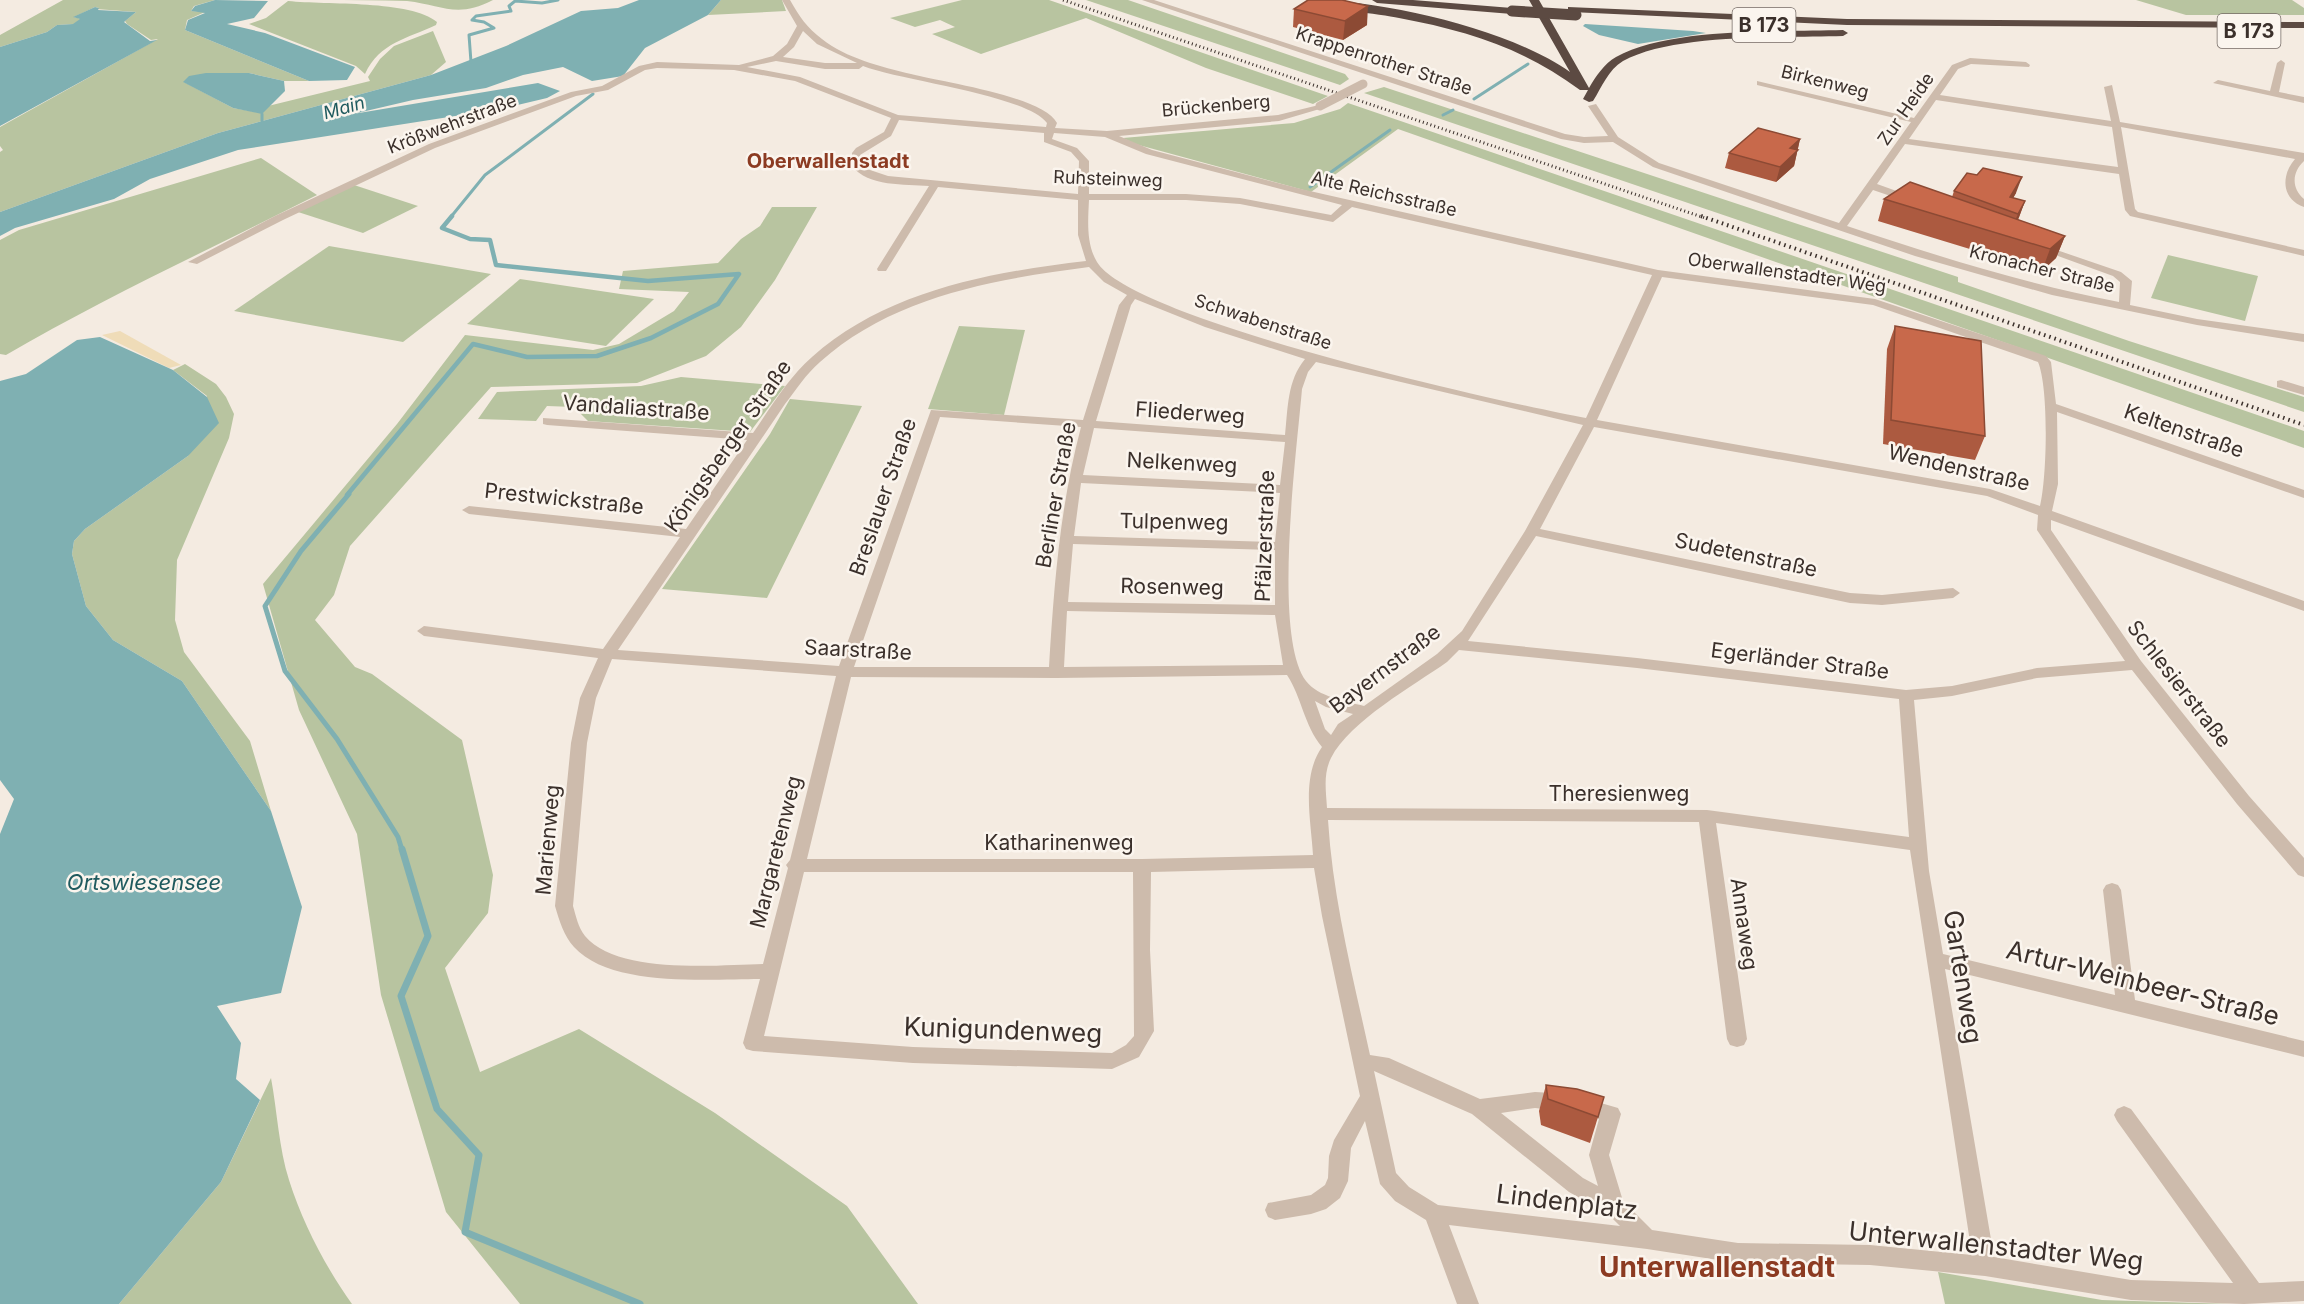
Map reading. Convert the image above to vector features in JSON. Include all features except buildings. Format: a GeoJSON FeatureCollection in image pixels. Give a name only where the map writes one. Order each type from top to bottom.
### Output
{"type":"FeatureCollection","features":[{"type":"Feature","properties":{"kind":"highway"},"geometry":{"type":"LineString","coordinates":[[1315,0],[1418,19],[1500,41],[1538,56],[1589,98]]}},
{"type":"Feature","properties":{"kind":"highway","name":"B 173"},"geometry":{"type":"LineString","coordinates":[[1377,0],[1840,28],[2304,31]]}},
{"type":"Feature","properties":{"kind":"highway","name":"B 173"},"geometry":{"type":"LineString","coordinates":[[1437,0],[1510,8]]}},
{"type":"Feature","properties":{"kind":"highway"},"geometry":{"type":"LineString","coordinates":[[1534,0],[1589,98]]}},
{"type":"Feature","properties":{"kind":"highway","name":"B 173"},"geometry":{"type":"LineString","coordinates":[[1574,12],[1858,22],[2304,25]]}},
{"type":"Feature","properties":{"kind":"highway"},"geometry":{"type":"LineString","coordinates":[[1589,98],[1605,70],[1620,59],[1661,46],[1736,38],[1952,30]]}},
{"type":"Feature","properties":{"kind":"street"},"geometry":{"type":"LineString","coordinates":[[786,0],[790,13],[801,27],[816,40],[840,54],[871,66],[1010,101],[1046,115],[1052,123],[1048,130]]}},
{"type":"Feature","properties":{"kind":"street","name":"Krappenrother Straße"},"geometry":{"type":"LineString","coordinates":[[1146,0],[1570,139],[1615,139]]}},
{"type":"Feature","properties":{"kind":"street"},"geometry":{"type":"LineString","coordinates":[[776,58],[790,45],[801,27]]}},
{"type":"Feature","properties":{"kind":"street"},"geometry":{"type":"LineString","coordinates":[[776,58],[825,66],[871,66]]}},
{"type":"Feature","properties":{"kind":"street","name":"Krößwehrstraße"},"geometry":{"type":"LineString","coordinates":[[734,67],[776,58]]}},
{"type":"Feature","properties":{"kind":"street","name":"Zur Heide"},"geometry":{"type":"LineString","coordinates":[[1841,228],[1905,141],[1932,98],[1961,63],[2026,65]]}},
{"type":"Feature","properties":{"kind":"street"},"geometry":{"type":"LineString","coordinates":[[2274,93],[2281,63]]}},
{"type":"Feature","properties":{"kind":"street","name":"Krößwehrstraße"},"geometry":{"type":"LineString","coordinates":[[193,262],[309,203],[432,146],[551,105],[574,94],[605,88],[642,68],[657,65],[734,67],[797,79],[896,117],[920,121],[1048,130]]}},
{"type":"Feature","properties":{"kind":"street","name":"Brückenberg"},"geometry":{"type":"LineString","coordinates":[[1048,130],[1107,134],[1279,117],[1320,106],[1378,76]]}},
{"type":"Feature","properties":{"kind":"street","name":"Birkenweg"},"geometry":{"type":"LineString","coordinates":[[1760,83],[1917,121]]}},
{"type":"Feature","properties":{"kind":"street"},"geometry":{"type":"LineString","coordinates":[[2218,83],[2304,100]]}},
{"type":"Feature","properties":{"kind":"street"},"geometry":{"type":"LineString","coordinates":[[2109,87],[2118,125],[2122,171],[2130,210],[2140,216],[2304,253]]}},
{"type":"Feature","properties":{"kind":"street"},"geometry":{"type":"LineString","coordinates":[[1589,98],[1615,139]]}},
{"type":"Feature","properties":{"kind":"street"},"geometry":{"type":"LineString","coordinates":[[1932,98],[2118,125],[2302,157],[2291,171],[2287,182],[2290,192],[2304,204]]}},
{"type":"Feature","properties":{"kind":"street"},"geometry":{"type":"LineString","coordinates":[[888,134],[896,117]]}},
{"type":"Feature","properties":{"kind":"street"},"geometry":{"type":"LineString","coordinates":[[888,134],[920,121]]}},
{"type":"Feature","properties":{"kind":"street","name":"Schwabenstraße"},"geometry":{"type":"LineString","coordinates":[[1048,130],[1047,140],[1082,155],[1084,161],[1083,234],[1092,263],[1108,280],[1133,294],[1209,326],[1313,358],[1590,424]]}},
{"type":"Feature","properties":{"kind":"street","name":"Ruhsteinweg"},"geometry":{"type":"LineString","coordinates":[[888,134],[859,150],[854,159],[860,171],[876,177],[935,184],[1082,197],[1186,197],[1240,201],[1333,219],[1349,204]]}},
{"type":"Feature","properties":{"kind":"street","name":"Alte Reichsstraße"},"geometry":{"type":"LineString","coordinates":[[1107,134],[1149,152],[1349,204],[1658,273]]}},
{"type":"Feature","properties":{"kind":"street","name":"Kronacher Straße"},"geometry":{"type":"LineString","coordinates":[[1615,139],[1638,156],[1662,168],[1778,208],[2018,284],[2124,307],[2304,338]]}},
{"type":"Feature","properties":{"kind":"street"},"geometry":{"type":"LineString","coordinates":[[1905,141],[2122,171]]}},
{"type":"Feature","properties":{"kind":"street"},"geometry":{"type":"LineString","coordinates":[[882,269],[935,184]]}},
{"type":"Feature","properties":{"kind":"street"},"geometry":{"type":"LineString","coordinates":[[1872,186],[1918,202]]}},
{"type":"Feature","properties":{"kind":"street"},"geometry":{"type":"LineString","coordinates":[[2030,243],[2117,274],[2126,281],[2124,307]]}},
{"type":"Feature","properties":{"kind":"street","name":"Königsberger Straße"},"geometry":{"type":"LineString","coordinates":[[607,654],[780,402],[815,360],[853,332],[886,313],[956,287],[1007,275],[1092,263]]}},
{"type":"Feature","properties":{"kind":"street","name":"Oberwallenstadter Weg"},"geometry":{"type":"LineString","coordinates":[[1658,273],[1875,302],[2032,354],[2045,362]]}},
{"type":"Feature","properties":{"kind":"street","name":"Bayernstraße"},"geometry":{"type":"LineString","coordinates":[[1434,1214],[1402,1194],[1387,1177],[1377,1142],[1370,1098],[1331,916],[1322,861],[1317,780],[1330,745],[1344,728],[1364,711],[1458,645],[1532,531],[1590,424],[1658,273]]}},
{"type":"Feature","properties":{"kind":"street","name":"Berliner Straße"},"geometry":{"type":"LineString","coordinates":[[1056,673],[1065,540],[1075,479],[1087,425],[1125,305],[1133,294]]}},
{"type":"Feature","properties":{"kind":"street","name":"Pfälzerstraße"},"geometry":{"type":"LineString","coordinates":[[1313,358],[1302,371],[1296,389],[1282,546],[1282,610],[1291,670],[1303,688],[1318,731],[1330,745]]}},
{"type":"Feature","properties":{"kind":"street","name":"Schlesierstraße"},"geometry":{"type":"LineString","coordinates":[[2045,362],[2051,406],[2050,490],[2043,523],[2048,537],[2136,664],[2243,800],[2304,870]]}},
{"type":"Feature","properties":{"kind":"street"},"geometry":{"type":"LineString","coordinates":[[2281,384],[2304,391]]}},
{"type":"Feature","properties":{"kind":"street","name":"Keltenstraße"},"geometry":{"type":"LineString","coordinates":[[2051,406],[2304,494]]}},
{"type":"Feature","properties":{"kind":"street","name":"Breslauer Straße"},"geometry":{"type":"LineString","coordinates":[[845,671],[935,413],[1087,425]]}},
{"type":"Feature","properties":{"kind":"street","name":"Vandaliastraße"},"geometry":{"type":"LineString","coordinates":[[547,421],[758,436]]}},
{"type":"Feature","properties":{"kind":"street","name":"Wendenstraße"},"geometry":{"type":"LineString","coordinates":[[1590,424],[1932,481],[1990,493],[2304,606]]}},
{"type":"Feature","properties":{"kind":"street","name":"Fliederweg"},"geometry":{"type":"LineString","coordinates":[[1087,425],[1291,439]]}},
{"type":"Feature","properties":{"kind":"street","name":"Nelkenweg"},"geometry":{"type":"LineString","coordinates":[[1075,479],[1287,489]]}},
{"type":"Feature","properties":{"kind":"street","name":"Prestwickstraße"},"geometry":{"type":"LineString","coordinates":[[469,510],[689,534]]}},
{"type":"Feature","properties":{"kind":"street","name":"Sudetenstraße"},"geometry":{"type":"LineString","coordinates":[[1532,531],[1850,598],[1882,600],[1953,593]]}},
{"type":"Feature","properties":{"kind":"street","name":"Tulpenweg"},"geometry":{"type":"LineString","coordinates":[[1065,540],[1282,546]]}},
{"type":"Feature","properties":{"kind":"street","name":"Rosenweg"},"geometry":{"type":"LineString","coordinates":[[1060,606],[1282,610]]}},
{"type":"Feature","properties":{"kind":"street","name":"Saarstraße"},"geometry":{"type":"LineString","coordinates":[[424,631],[607,654],[845,671],[1056,673],[1291,670]]}},
{"type":"Feature","properties":{"kind":"street","name":"Egerländer Straße"},"geometry":{"type":"LineString","coordinates":[[1458,645],[1637,663],[1906,695],[1952,692],[2037,673],[2136,664]]}},
{"type":"Feature","properties":{"kind":"street","name":"Marienweg"},"geometry":{"type":"LineString","coordinates":[[607,654],[588,698],[579,743],[564,906],[569,927],[586,949],[619,966],[657,971],[769,971]]}},
{"type":"Feature","properties":{"kind":"street","name":"Margaretenweg"},"geometry":{"type":"LineString","coordinates":[[753,1043],[795,865],[845,671]]}},
{"type":"Feature","properties":{"kind":"street"},"geometry":{"type":"LineString","coordinates":[[1303,688],[1330,703],[1364,711]]}},
{"type":"Feature","properties":{"kind":"street","name":"Gartenweg"},"geometry":{"type":"LineString","coordinates":[[1906,695],[1918,845],[1934,959],[1985,1266]]}},
{"type":"Feature","properties":{"kind":"street","name":"Theresienweg"},"geometry":{"type":"LineString","coordinates":[[1319,814],[1707,816],[1918,845]]}},
{"type":"Feature","properties":{"kind":"street","name":"Annaweg"},"geometry":{"type":"LineString","coordinates":[[1707,816],[1737,1039]]}},
{"type":"Feature","properties":{"kind":"street","name":"Katharinenweg"},"geometry":{"type":"LineString","coordinates":[[795,865],[1142,866],[1322,861]]}},
{"type":"Feature","properties":{"kind":"street","name":"Kunigundenweg"},"geometry":{"type":"LineString","coordinates":[[753,1043],[936,1056],[1112,1061],[1128,1057],[1141,1043],[1145,1031],[1141,950],[1142,866]]}},
{"type":"Feature","properties":{"kind":"street"},"geometry":{"type":"LineString","coordinates":[[2112,890],[2126,1006]]}},
{"type":"Feature","properties":{"kind":"street","name":"Artur-Weinbeer-Straße"},"geometry":{"type":"LineString","coordinates":[[1934,959],[2304,1049]]}},
{"type":"Feature","properties":{"kind":"street","name":"Lindenplatz"},"geometry":{"type":"LineString","coordinates":[[1362,1062],[1382,1064],[1479,1108],[1576,1185],[1614,1206],[1647,1239]]}},
{"type":"Feature","properties":{"kind":"street"},"geometry":{"type":"LineString","coordinates":[[1275,1210],[1310,1206],[1329,1197],[1337,1183],[1339,1156],[1352,1122],[1370,1098]]}},
{"type":"Feature","properties":{"kind":"street","name":"Lindenplatz"},"geometry":{"type":"LineString","coordinates":[[1479,1108],[1535,1100],[1570,1103],[1611,1114],[1599,1155],[1614,1206]]}},
{"type":"Feature","properties":{"kind":"street"},"geometry":{"type":"LineString","coordinates":[[2124,1115],[2254,1294]]}},
{"type":"Feature","properties":{"kind":"street"},"geometry":{"type":"LineString","coordinates":[[1434,1214],[1468,1304]]}},
{"type":"Feature","properties":{"kind":"street","name":"Lindenplatz"},"geometry":{"type":"LineString","coordinates":[[1434,1214],[1647,1239]]}},
{"type":"Feature","properties":{"kind":"street","name":"Unterwallenstadter Weg"},"geometry":{"type":"LineString","coordinates":[[1647,1239],[1738,1253],[1870,1255],[1985,1266],[2130,1290],[2254,1294],[2304,1291]]}},
{"type":"Feature","properties":{"kind":"green space"},"geometry":{"type":"Polygon","coordinates":[[[63,0],[215,0],[194,6],[191,11],[205,12],[187,20],[185,30],[309,81],[284,81],[249,73],[184,82],[233,108],[262,113],[268,106],[370,81],[368,77],[380,59],[394,46],[433,31],[446,62],[431,75],[218,133],[0,212],[0,152],[3,150],[0,146],[0,127],[158,39],[151,40],[127,24],[125,21],[136,12],[96,9],[99,8],[95,7],[74,17],[81,19],[74,24],[57,25],[47,32],[0,47],[0,35],[63,0]]]}},
{"type":"Feature","properties":{"kind":"green space"},"geometry":{"type":"Polygon","coordinates":[[[322,0],[493,0],[480,6],[459,10],[407,1],[322,0]]]}},
{"type":"Feature","properties":{"kind":"green space"},"geometry":{"type":"Polygon","coordinates":[[[721,0],[782,0],[786,11],[708,15],[721,0]]]}},
{"type":"Feature","properties":{"kind":"green space"},"geometry":{"type":"Polygon","coordinates":[[[962,0],[1049,0],[1328,96],[1313,104],[1206,68],[1086,18],[981,54],[932,34],[955,27],[940,20],[915,27],[890,18],[962,0]]]}},
{"type":"Feature","properties":{"kind":"green space"},"geometry":{"type":"Polygon","coordinates":[[[1086,0],[1128,0],[1345,74],[1349,79],[1340,85],[1086,0]]]}},
{"type":"Feature","properties":{"kind":"green space"},"geometry":{"type":"Polygon","coordinates":[[[2136,0],[2292,0],[2304,8],[2304,15],[2186,15],[2136,0]]]}},
{"type":"Feature","properties":{"kind":"green space"},"geometry":{"type":"Polygon","coordinates":[[[288,1],[389,7],[425,15],[437,22],[436,25],[386,48],[371,63],[365,74],[356,66],[249,24],[266,18],[288,1]]]}},
{"type":"Feature","properties":{"kind":"green space"},"geometry":{"type":"Polygon","coordinates":[[[1384,87],[1958,277],[1958,282],[2129,341],[2304,397],[2304,412],[1364,93],[1384,87]]]}},
{"type":"Feature","properties":{"kind":"green space"},"geometry":{"type":"Polygon","coordinates":[[[1348,103],[2304,431],[2304,448],[1398,129],[1311,192],[1135,144],[1123,138],[1294,123],[1340,109],[1348,103]]]}},
{"type":"Feature","properties":{"kind":"green space"},"geometry":{"type":"Polygon","coordinates":[[[261,158],[317,195],[121,292],[6,355],[0,354],[0,240],[19,230],[261,158]]]}},
{"type":"Feature","properties":{"kind":"green space"},"geometry":{"type":"Polygon","coordinates":[[[354,185],[418,206],[363,233],[298,212],[354,185]]]}},
{"type":"Feature","properties":{"kind":"green space"},"geometry":{"type":"Polygon","coordinates":[[[772,207],[817,207],[775,280],[741,327],[706,356],[637,383],[491,387],[350,546],[334,595],[315,620],[355,667],[372,674],[462,740],[493,875],[488,913],[445,968],[480,1072],[579,1029],[715,1113],[847,1206],[918,1304],[520,1304],[446,1212],[381,995],[357,834],[299,710],[263,584],[397,424],[465,335],[593,350],[619,344],[674,311],[689,292],[619,289],[623,271],[718,263],[741,239],[760,226],[772,207]]]}},
{"type":"Feature","properties":{"kind":"green space"},"geometry":{"type":"Polygon","coordinates":[[[329,246],[491,274],[403,342],[234,311],[329,246]]]}},
{"type":"Feature","properties":{"kind":"green space"},"geometry":{"type":"Polygon","coordinates":[[[2168,255],[2258,276],[2245,321],[2151,298],[2168,255]]]}},
{"type":"Feature","properties":{"kind":"green space"},"geometry":{"type":"Polygon","coordinates":[[[520,279],[654,299],[606,346],[467,324],[520,279]]]}},
{"type":"Feature","properties":{"kind":"green space"},"geometry":{"type":"Polygon","coordinates":[[[959,326],[1025,330],[1004,415],[928,409],[959,326]]]}},
{"type":"Feature","properties":{"kind":"green space"},"geometry":{"type":"Polygon","coordinates":[[[185,364],[216,384],[226,397],[234,414],[229,438],[177,560],[175,620],[184,652],[250,741],[271,811],[182,681],[113,640],[86,606],[72,554],[74,541],[85,529],[188,456],[207,396],[173,370],[185,364]]]}},
{"type":"Feature","properties":{"kind":"green space"},"geometry":{"type":"Polygon","coordinates":[[[681,377],[785,386],[750,432],[588,421],[574,407],[547,406],[536,421],[478,419],[497,392],[641,386],[681,377]]]}},
{"type":"Feature","properties":{"kind":"green space"},"geometry":{"type":"Polygon","coordinates":[[[790,399],[862,406],[767,598],[662,589],[770,434],[790,399]]]}},
{"type":"Feature","properties":{"kind":"green space"},"geometry":{"type":"Polygon","coordinates":[[[271,1078],[289,1180],[316,1244],[352,1304],[119,1304],[221,1182],[271,1078]]]}},
{"type":"Feature","properties":{"kind":"green space"},"geometry":{"type":"Polygon","coordinates":[[[1938,1272],[2102,1300],[2230,1304],[1945,1304],[1938,1272]]]}},
{"type":"Feature","properties":{"kind":"sand"},"geometry":{"type":"Polygon","coordinates":[[[120,331],[181,365],[169,368],[102,335],[120,331]]]}},
{"type":"Feature","properties":{"kind":"water"},"geometry":{"type":"Polygon","coordinates":[[[215,0],[268,1],[254,18],[227,24],[265,33],[355,67],[347,80],[309,81],[185,30],[188,20],[205,13],[191,11],[195,6],[215,0]]]}},
{"type":"Feature","properties":{"kind":"water","name":"Main"},"geometry":{"type":"Polygon","coordinates":[[[639,0],[721,0],[708,15],[645,48],[623,76],[592,81],[563,67],[523,75],[486,88],[413,100],[353,114],[538,83],[560,91],[547,98],[500,109],[238,150],[150,179],[114,199],[15,228],[0,236],[0,212],[218,133],[431,75],[506,46],[581,11],[618,8],[639,0]]]}},
{"type":"Feature","properties":{"kind":"water"},"geometry":{"type":"Polygon","coordinates":[[[95,7],[99,8],[98,10],[136,12],[124,22],[150,41],[157,40],[0,126],[0,47],[47,32],[57,25],[73,24],[80,19],[73,17],[95,7]]]}},
{"type":"Feature","properties":{"kind":"water"},"geometry":{"type":"Polygon","coordinates":[[[1585,24],[1706,33],[1638,44],[1599,35],[1583,26],[1585,24]]]}},
{"type":"Feature","properties":{"kind":"water"},"geometry":{"type":"Polygon","coordinates":[[[206,73],[249,73],[284,81],[285,91],[262,114],[233,108],[183,82],[189,76],[206,73]]]}},
{"type":"Feature","properties":{"kind":"water","name":"Ortswiesensee"},"geometry":{"type":"Polygon","coordinates":[[[100,337],[173,370],[207,397],[219,423],[188,456],[85,529],[74,541],[72,554],[86,606],[113,640],[182,681],[271,811],[302,907],[281,993],[217,1006],[241,1043],[236,1079],[260,1100],[221,1182],[119,1304],[0,1304],[0,834],[14,799],[0,780],[0,381],[26,374],[77,340],[100,337]]]}},
{"type":"Feature","properties":{"kind":"waterway"},"geometry":{"type":"LineString","coordinates":[[471,62],[469,35],[494,28],[484,22],[472,20],[476,16],[511,11],[509,6],[515,1],[542,3],[558,0]]}},
{"type":"Feature","properties":{"kind":"waterway"},"geometry":{"type":"LineString","coordinates":[[1474,99],[1528,64]]}},
{"type":"Feature","properties":{"kind":"waterway"},"geometry":{"type":"LineString","coordinates":[[450,218],[485,175],[593,94]]}},
{"type":"Feature","properties":{"kind":"waterway"},"geometry":{"type":"LineString","coordinates":[[1443,115],[1453,110]]}},
{"type":"Feature","properties":{"kind":"waterway"},"geometry":{"type":"LineString","coordinates":[[262,114],[262,121]]}},
{"type":"Feature","properties":{"kind":"waterway"},"geometry":{"type":"LineString","coordinates":[[1310,187],[1390,130]]}},
{"type":"Feature","properties":{"kind":"waterway"},"geometry":{"type":"LineString","coordinates":[[347,495],[473,344],[527,357],[597,356],[651,338],[718,304],[739,274],[648,281],[496,265],[490,240],[470,239],[442,228],[452,216]]}},
{"type":"Feature","properties":{"kind":"waterway"},"geometry":{"type":"LineString","coordinates":[[349,494],[301,551],[265,606],[285,671],[337,739],[398,837],[402,850]]}},
{"type":"Feature","properties":{"kind":"waterway"},"geometry":{"type":"LineString","coordinates":[[402,849],[428,936],[401,996],[437,1109],[479,1155],[465,1232],[640,1304]]}},
{"type":"Feature","properties":{"kind":"railway"},"geometry":{"type":"LineString","coordinates":[[1063,0],[1705,218]]}},
{"type":"Feature","properties":{"kind":"railway"},"geometry":{"type":"LineString","coordinates":[[1701,216],[2304,425]]}},
{"type":"Feature","properties":{"kind":"district","name":"Oberwallenstadt"},"geometry":{"type":"Point","coordinates":[828,161]}},
{"type":"Feature","properties":{"kind":"district","name":"Unterwallenstadt"},"geometry":{"type":"Point","coordinates":[1717,1267]}}]}
